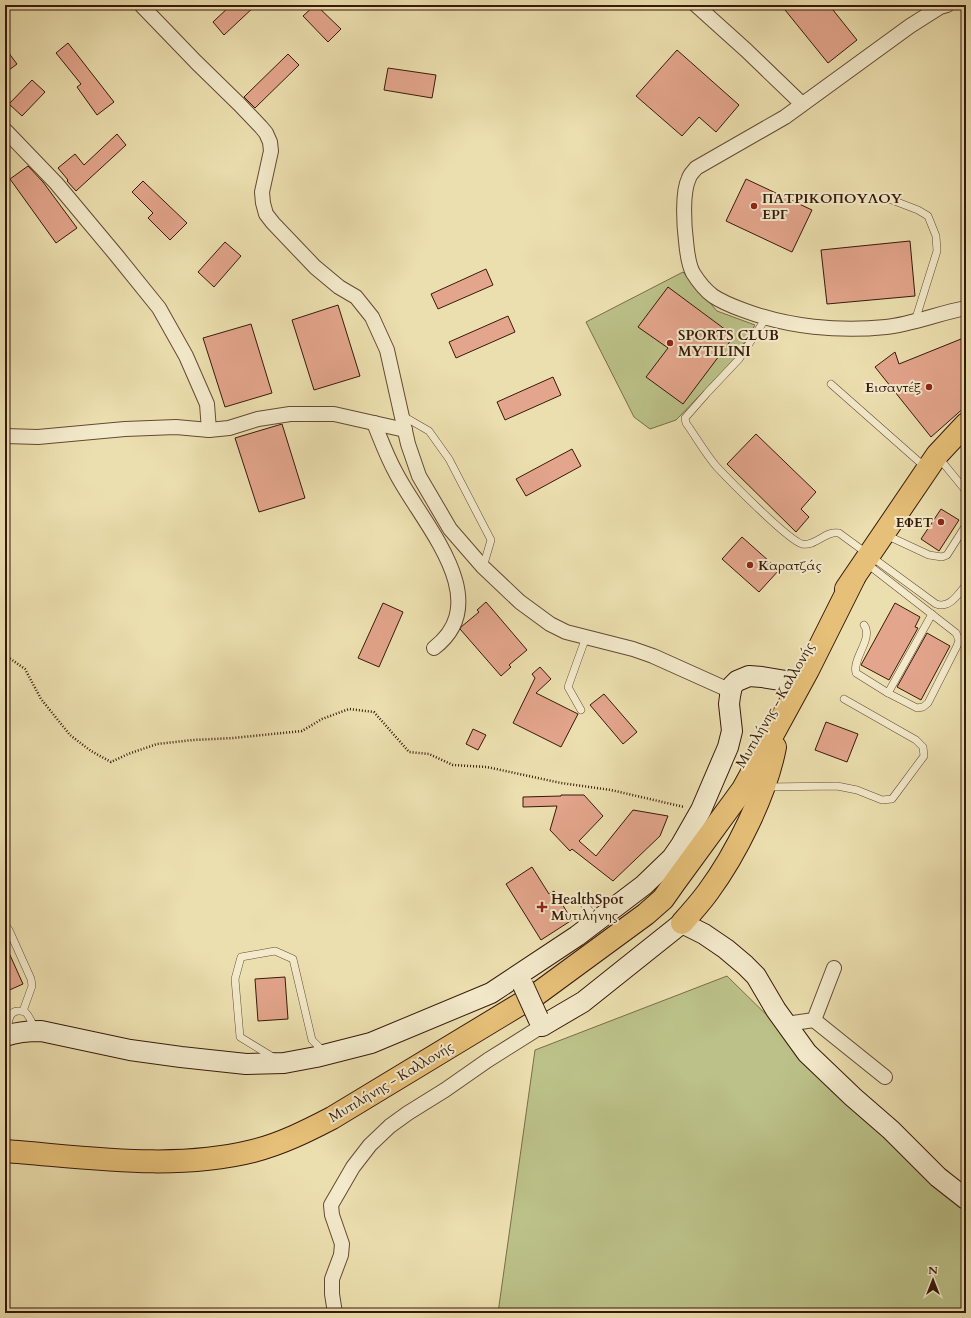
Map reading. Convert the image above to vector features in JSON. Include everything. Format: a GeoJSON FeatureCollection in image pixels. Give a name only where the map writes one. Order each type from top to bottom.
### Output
{"type":"FeatureCollection","features":[{"type":"Feature","properties":{"kind":"main road","name":"Μυτιλήνης - Καλλονής"},"geometry":{"type":"LineString","coordinates":[[707,838],[733,780],[789,690],[862,565],[932,462],[966,424]]}},
{"type":"Feature","properties":{"kind":"main road","name":"Μυτιλήνης - Καλλονής"},"geometry":{"type":"LineString","coordinates":[[5,1151],[130,1161],[190,1161],[221,1158],[254,1151],[303,1133],[371,1095],[537,994],[623,932],[663,899],[743,789],[780,722],[789,690]]}},
{"type":"Feature","properties":{"kind":"main road"},"geometry":{"type":"LineString","coordinates":[[682,923],[708,892],[732,855],[751,817],[764,787],[772,763],[780,722]]}},
{"type":"Feature","properties":{"kind":"street"},"geometry":{"type":"LineString","coordinates":[[141,5],[266,133],[270,142],[271,151],[262,192],[266,214],[315,267],[339,287],[356,297],[372,317],[387,350],[404,430],[419,476],[450,530],[483,567],[520,602],[550,624],[566,632],[633,649],[653,656],[732,691]]}},
{"type":"Feature","properties":{"kind":"street"},"geometry":{"type":"LineString","coordinates":[[696,5],[746,50],[802,104]]}},
{"type":"Feature","properties":{"kind":"street"},"geometry":{"type":"LineString","coordinates":[[947,5],[940,7],[910,26],[785,117],[696,168],[688,177],[684,209],[685,232],[687,255],[692,272],[701,284],[712,295],[724,303],[766,318],[810,326],[837,328],[887,327],[966,308]]}},
{"type":"Feature","properties":{"kind":"street"},"geometry":{"type":"LineString","coordinates":[[5,130],[56,183],[158,308],[186,356],[207,404],[208,430]]}},
{"type":"Feature","properties":{"kind":"street"},"geometry":{"type":"LineString","coordinates":[[5,436],[38,437],[125,429],[176,428],[208,430],[229,428],[258,419],[290,414],[334,414],[404,430]]}},
{"type":"Feature","properties":{"kind":"street"},"geometry":{"type":"LineString","coordinates":[[374,423],[396,473],[446,556],[456,580],[459,605],[457,618],[444,640],[434,648]]}},
{"type":"Feature","properties":{"kind":"street"},"geometry":{"type":"LineString","coordinates":[[6,1036],[22,1032],[36,1031],[130,1050],[181,1058],[246,1064],[284,1063],[371,1043],[415,1026],[491,993],[520,980],[644,885],[672,858],[689,832],[700,810],[731,739],[732,723],[729,704],[732,686],[737,681],[749,676],[762,677],[789,690]]}},
{"type":"Feature","properties":{"kind":"street"},"geometry":{"type":"LineString","coordinates":[[335,1313],[332,1294],[332,1279],[341,1255],[342,1244],[332,1215],[331,1205],[353,1167],[370,1145],[390,1126],[408,1113],[446,1090],[540,1022],[583,1002],[682,923],[704,934],[726,948],[745,965],[756,976],[776,1010],[807,1053],[853,1097],[891,1130],[938,1177],[966,1199]]}},
{"type":"Feature","properties":{"kind":"street"},"geometry":{"type":"LineString","coordinates":[[814,1020],[834,968]]}},
{"type":"Feature","properties":{"kind":"street"},"geometry":{"type":"LineString","coordinates":[[520,980],[540,1022]]}},
{"type":"Feature","properties":{"kind":"street"},"geometry":{"type":"LineString","coordinates":[[786,1024],[814,1020],[885,1078]]}},
{"type":"Feature","properties":{"kind":"lane"},"geometry":{"type":"LineString","coordinates":[[884,197],[918,210],[928,216],[936,236],[936,251],[914,321]]}},
{"type":"Feature","properties":{"kind":"lane"},"geometry":{"type":"LineString","coordinates":[[766,318],[739,359],[686,415],[686,424],[715,465],[776,525],[796,541],[809,544],[837,532],[862,565],[932,614],[956,633],[959,640],[957,646],[928,703],[923,707],[917,708],[888,693],[856,673],[856,664],[867,633],[864,625]]}},
{"type":"Feature","properties":{"kind":"lane"},"geometry":{"type":"LineString","coordinates":[[831,384],[932,462],[966,491]]}},
{"type":"Feature","properties":{"kind":"lane"},"geometry":{"type":"LineString","coordinates":[[401,415],[429,431],[449,459],[491,540],[483,567]]}},
{"type":"Feature","properties":{"kind":"lane"},"geometry":{"type":"LineString","coordinates":[[883,533],[929,555],[942,558],[947,554],[966,525]]}},
{"type":"Feature","properties":{"kind":"lane"},"geometry":{"type":"LineString","coordinates":[[862,565],[940,605],[949,604],[966,585]]}},
{"type":"Feature","properties":{"kind":"lane"},"geometry":{"type":"LineString","coordinates":[[888,693],[932,614]]}},
{"type":"Feature","properties":{"kind":"lane"},"geometry":{"type":"LineString","coordinates":[[581,710],[568,688],[586,637]]}},
{"type":"Feature","properties":{"kind":"lane"},"geometry":{"type":"LineString","coordinates":[[764,787],[837,786],[857,790],[882,800],[892,798],[895,795],[924,756],[923,747],[916,740],[844,699]]}},
{"type":"Feature","properties":{"kind":"lane"},"geometry":{"type":"LineString","coordinates":[[580,899],[598,920]]}},
{"type":"Feature","properties":{"kind":"lane"},"geometry":{"type":"LineString","coordinates":[[5,925],[9,930],[31,979],[32,986],[23,1011]]}},
{"type":"Feature","properties":{"kind":"lane"},"geometry":{"type":"LineString","coordinates":[[284,1063],[240,1037],[235,979],[241,956],[275,951],[293,959],[312,1040],[327,1054]]}},
{"type":"Feature","properties":{"kind":"lane"},"geometry":{"type":"LineString","coordinates":[[6,1036],[8,1015],[13,1012],[23,1011],[27,1013],[36,1031]]}},
{"type":"Feature","properties":{"kind":"path"},"geometry":{"type":"LineString","coordinates":[[5,655],[25,668],[41,699],[70,735],[91,751],[111,762],[128,754],[157,744],[302,731],[322,719],[349,709],[374,712],[409,752],[429,754],[453,765],[487,767],[560,783],[611,790],[700,810]]}},
{"type":"Feature","properties":{"kind":"green space","name":"SPORTS CLUB MYTILINI"},"geometry":{"type":"Polygon","coordinates":[[[683,272],[717,311],[755,325],[733,361],[676,420],[650,429],[634,417],[586,322],[683,272]]]}},
{"type":"Feature","properties":{"kind":"green space"},"geometry":{"type":"Polygon","coordinates":[[[727,976],[966,1211],[966,1313],[498,1313],[535,1050],[727,976]]]}},
{"type":"Feature","properties":{"kind":"building"},"geometry":{"type":"Polygon","coordinates":[[[231,5],[256,5],[224,35],[213,22],[231,5]]]}},
{"type":"Feature","properties":{"kind":"building"},"geometry":{"type":"Polygon","coordinates":[[[315,5],[341,29],[328,42],[303,16],[315,5]]]}},
{"type":"Feature","properties":{"kind":"building"},"geometry":{"type":"Polygon","coordinates":[[[781,5],[829,5],[857,40],[828,63],[781,5]]]}},
{"type":"Feature","properties":{"kind":"building"},"geometry":{"type":"Polygon","coordinates":[[[68,43],[114,102],[97,115],[77,87],[81,84],[56,53],[68,43]]]}},
{"type":"Feature","properties":{"kind":"building"},"geometry":{"type":"Polygon","coordinates":[[[5,48],[17,64],[5,73],[5,48]]]}},
{"type":"Feature","properties":{"kind":"building"},"geometry":{"type":"Polygon","coordinates":[[[677,50],[739,105],[716,132],[699,117],[682,136],[636,96],[677,50]]]}},
{"type":"Feature","properties":{"kind":"building"},"geometry":{"type":"Polygon","coordinates":[[[288,54],[299,65],[255,108],[244,97],[288,54]]]}},
{"type":"Feature","properties":{"kind":"building"},"geometry":{"type":"Polygon","coordinates":[[[388,68],[436,75],[432,98],[384,90],[388,68]]]}},
{"type":"Feature","properties":{"kind":"building"},"geometry":{"type":"Polygon","coordinates":[[[32,80],[45,92],[22,116],[9,104],[32,80]]]}},
{"type":"Feature","properties":{"kind":"building"},"geometry":{"type":"Polygon","coordinates":[[[117,134],[126,145],[76,191],[58,168],[75,154],[84,165],[117,134]]]}},
{"type":"Feature","properties":{"kind":"building"},"geometry":{"type":"Polygon","coordinates":[[[28,166],[43,182],[77,228],[56,243],[10,179],[28,166]]]}},
{"type":"Feature","properties":{"kind":"building"},"geometry":{"type":"Polygon","coordinates":[[[746,179],[812,210],[792,252],[726,221],[746,179]]]}},
{"type":"Feature","properties":{"kind":"building"},"geometry":{"type":"Polygon","coordinates":[[[143,181],[187,223],[170,240],[148,218],[153,213],[132,192],[143,181]]]}},
{"type":"Feature","properties":{"kind":"building"},"geometry":{"type":"Polygon","coordinates":[[[910,241],[915,296],[827,304],[821,250],[910,241]]]}},
{"type":"Feature","properties":{"kind":"building"},"geometry":{"type":"Polygon","coordinates":[[[225,242],[241,256],[214,287],[198,272],[225,242]]]}},
{"type":"Feature","properties":{"kind":"building"},"geometry":{"type":"Polygon","coordinates":[[[486,269],[493,285],[438,309],[431,294],[486,269]]]}},
{"type":"Feature","properties":{"kind":"building"},"geometry":{"type":"Polygon","coordinates":[[[668,287],[734,336],[683,404],[646,377],[668,348],[638,327],[668,287]]]}},
{"type":"Feature","properties":{"kind":"building"},"geometry":{"type":"Polygon","coordinates":[[[338,305],[360,376],[314,390],[292,320],[338,305]]]}},
{"type":"Feature","properties":{"kind":"building"},"geometry":{"type":"Polygon","coordinates":[[[508,316],[515,332],[456,358],[449,342],[508,316]]]}},
{"type":"Feature","properties":{"kind":"building"},"geometry":{"type":"Polygon","coordinates":[[[251,324],[272,393],[225,407],[203,338],[251,324]]]}},
{"type":"Feature","properties":{"kind":"building","name":"Εισαντέξ"},"geometry":{"type":"Polygon","coordinates":[[[966,337],[966,406],[931,437],[875,367],[895,352],[899,364],[966,337]]]}},
{"type":"Feature","properties":{"kind":"building"},"geometry":{"type":"Polygon","coordinates":[[[553,377],[561,395],[505,420],[497,402],[553,377]]]}},
{"type":"Feature","properties":{"kind":"building"},"geometry":{"type":"Polygon","coordinates":[[[282,424],[305,498],[259,512],[235,438],[282,424]]]}},
{"type":"Feature","properties":{"kind":"building"},"geometry":{"type":"Polygon","coordinates":[[[756,434],[816,492],[801,509],[809,517],[796,532],[727,464],[756,434]]]}},
{"type":"Feature","properties":{"kind":"building"},"geometry":{"type":"Polygon","coordinates":[[[572,449],[581,466],[526,496],[516,479],[572,449]]]}},
{"type":"Feature","properties":{"kind":"building"},"geometry":{"type":"Polygon","coordinates":[[[941,509],[959,520],[939,551],[921,539],[941,509]]]}},
{"type":"Feature","properties":{"kind":"building","name":"Καρατζάς"},"geometry":{"type":"Polygon","coordinates":[[[742,537],[779,570],[759,592],[722,559],[742,537]]]}},
{"type":"Feature","properties":{"kind":"building"},"geometry":{"type":"Polygon","coordinates":[[[486,602],[527,650],[509,665],[511,667],[501,676],[460,629],[479,612],[477,610],[486,602]]]}},
{"type":"Feature","properties":{"kind":"building"},"geometry":{"type":"Polygon","coordinates":[[[383,603],[403,612],[379,667],[358,658],[383,603]]]}},
{"type":"Feature","properties":{"kind":"building"},"geometry":{"type":"Polygon","coordinates":[[[895,603],[920,617],[915,627],[918,628],[889,680],[861,665],[895,603]]]}},
{"type":"Feature","properties":{"kind":"building"},"geometry":{"type":"Polygon","coordinates":[[[927,633],[950,646],[921,700],[897,687],[927,633]]]}},
{"type":"Feature","properties":{"kind":"building"},"geometry":{"type":"Polygon","coordinates":[[[540,667],[551,679],[536,693],[578,714],[561,747],[513,723],[535,678],[532,674],[540,667]]]}},
{"type":"Feature","properties":{"kind":"building"},"geometry":{"type":"Polygon","coordinates":[[[604,694],[637,732],[623,744],[590,705],[604,694]]]}},
{"type":"Feature","properties":{"kind":"building"},"geometry":{"type":"Polygon","coordinates":[[[826,722],[858,734],[847,762],[815,750],[826,722]]]}},
{"type":"Feature","properties":{"kind":"building"},"geometry":{"type":"Polygon","coordinates":[[[473,729],[486,735],[478,750],[466,744],[473,729]]]}},
{"type":"Feature","properties":{"kind":"building"},"geometry":{"type":"Polygon","coordinates":[[[584,795],[603,816],[579,841],[596,856],[633,810],[668,816],[660,836],[613,881],[572,849],[570,851],[550,830],[557,806],[523,807],[523,797],[584,795]]]}},
{"type":"Feature","properties":{"kind":"building","name":"HealthSpot Μυτιλήνης"},"geometry":{"type":"Polygon","coordinates":[[[532,867],[549,894],[554,891],[572,920],[541,940],[506,884],[532,867]]]}},
{"type":"Feature","properties":{"kind":"building"},"geometry":{"type":"Polygon","coordinates":[[[5,944],[23,984],[5,992],[5,944]]]}},
{"type":"Feature","properties":{"kind":"building"},"geometry":{"type":"Polygon","coordinates":[[[285,977],[288,1019],[258,1021],[255,979],[285,977]]]}},
{"type":"Feature","properties":{"kind":"place","name":"ΠΑΤΡΙΚΟΠΟΥΛΟΥ ΕΡΓ"},"geometry":{"type":"Point","coordinates":[754,206]}},
{"type":"Feature","properties":{"kind":"place","name":"SPORTS CLUB MYTILINI"},"geometry":{"type":"Point","coordinates":[670,343]}},
{"type":"Feature","properties":{"kind":"place","name":"Εισαντέξ"},"geometry":{"type":"Point","coordinates":[929,387]}},
{"type":"Feature","properties":{"kind":"place","name":"ΕΦΕΤ"},"geometry":{"type":"Point","coordinates":[941,522]}},
{"type":"Feature","properties":{"kind":"place","name":"Καρατζάς"},"geometry":{"type":"Point","coordinates":[750,565]}},
{"type":"Feature","properties":{"kind":"place","name":"HealthSpot Μυτιλήνης"},"geometry":{"type":"Point","coordinates":[542,907]}}]}
